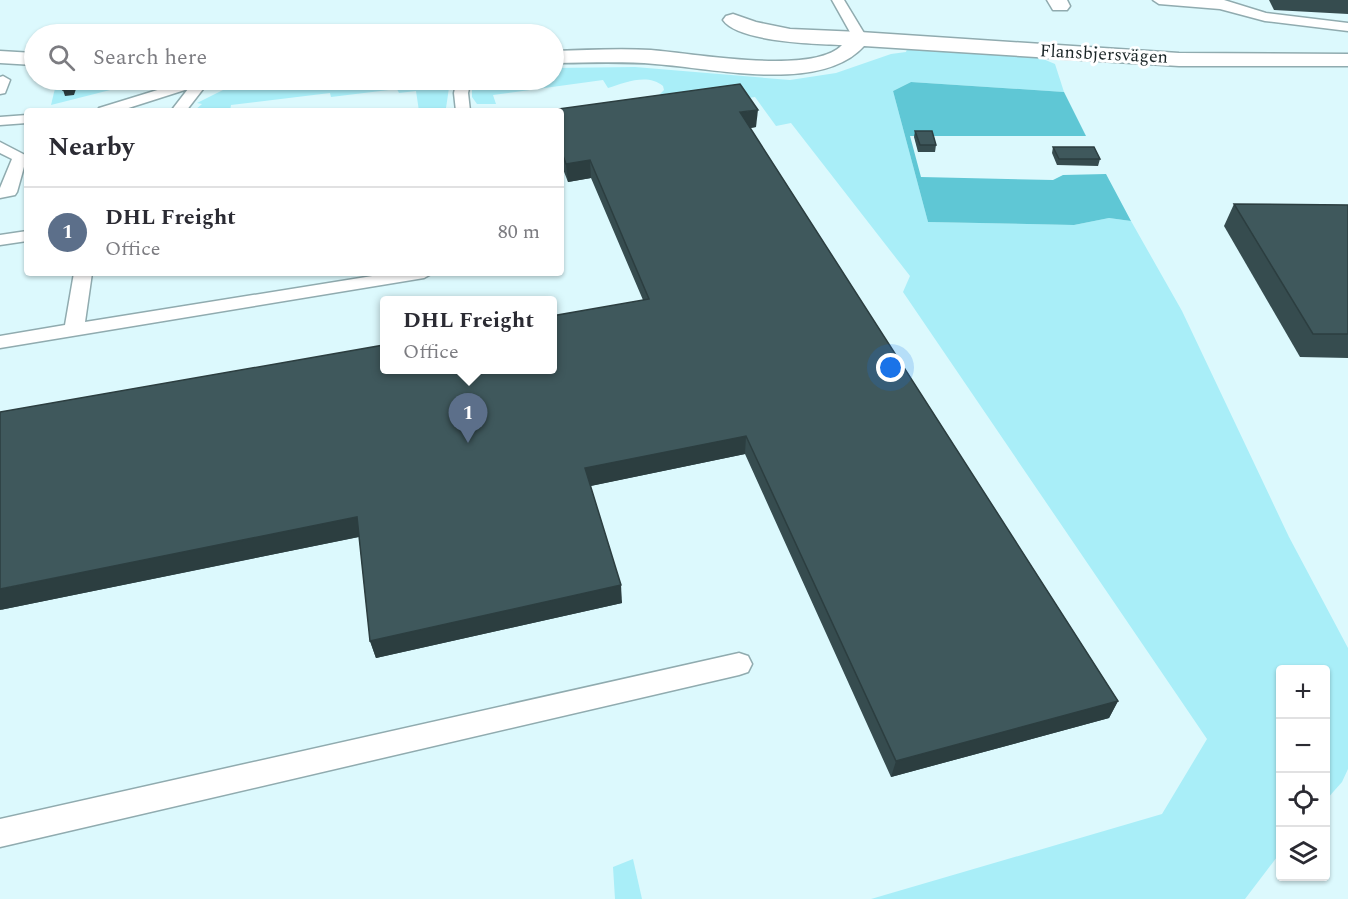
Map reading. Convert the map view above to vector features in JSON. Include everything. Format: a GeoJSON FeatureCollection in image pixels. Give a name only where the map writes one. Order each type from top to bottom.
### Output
{"type":"FeatureCollection","features":[{"type":"Feature","properties":{"kind":"street","name":"Flansbjersvägen"},"geometry":{"type":"LineString","coordinates":[[733,20],[753,29],[860,38],[1258,63],[1348,60]]}},
{"type":"Feature","properties":{"kind":"street"},"geometry":{"type":"LineString","coordinates":[[564,57],[629,56],[769,67],[802,66],[831,61],[848,53],[860,38]]}},
{"type":"Feature","properties":{"kind":"street"},"geometry":{"type":"LineString","coordinates":[[0,57],[24,58]]}},
{"type":"Feature","properties":{"kind":"lane"},"geometry":{"type":"LineString","coordinates":[[838,0],[860,38]]}},
{"type":"Feature","properties":{"kind":"lane"},"geometry":{"type":"LineString","coordinates":[[1159,0],[1219,3],[1265,17],[1348,27]]}},
{"type":"Feature","properties":{"kind":"lane"},"geometry":{"type":"LineString","coordinates":[[114,108],[171,90]]}},
{"type":"Feature","properties":{"kind":"lane"},"geometry":{"type":"LineString","coordinates":[[158,108],[187,90]]}},
{"type":"Feature","properties":{"kind":"lane"},"geometry":{"type":"LineString","coordinates":[[180,108],[195,90]]}},
{"type":"Feature","properties":{"kind":"lane"},"geometry":{"type":"LineString","coordinates":[[462,90],[463,108]]}},
{"type":"Feature","properties":{"kind":"lane"},"geometry":{"type":"LineString","coordinates":[[0,121],[24,119]]}},
{"type":"Feature","properties":{"kind":"lane"},"geometry":{"type":"LineString","coordinates":[[0,147],[20,157],[9,192],[0,193]]}},
{"type":"Feature","properties":{"kind":"lane"},"geometry":{"type":"LineString","coordinates":[[0,240],[24,236]]}},
{"type":"Feature","properties":{"kind":"lane"},"geometry":{"type":"LineString","coordinates":[[74,330],[83,276]]}},
{"type":"Feature","properties":{"kind":"lane"},"geometry":{"type":"LineString","coordinates":[[0,342],[406,276]]}},
{"type":"Feature","properties":{"kind":"lane"},"geometry":{"type":"LineString","coordinates":[[0,832],[739,664]]}},
{"type":"Feature","properties":{"kind":"shaded area"},"geometry":{"type":"Polygon","coordinates":[[[907,49],[1036,56],[1055,64],[1064,92],[911,82],[893,91],[928,222],[1074,225],[1109,218],[1131,221],[1182,311],[1289,537],[1348,648],[1348,769],[1342,782],[1330,796],[1330,665],[1276,665],[1276,858],[1245,899],[871,899],[1162,814],[1207,739],[903,292],[910,276],[791,123],[776,126],[755,97],[667,110],[658,96],[664,90],[663,86],[650,80],[636,80],[608,88],[603,80],[564,85],[564,68],[635,67],[790,80],[836,73],[891,54],[906,52],[907,49]]]}},
{"type":"Feature","properties":{"kind":"shaded area"},"geometry":{"type":"Polygon","coordinates":[[[911,82],[1064,92],[1086,136],[910,136],[921,177],[1053,180],[1063,175],[1106,174],[1131,221],[1109,218],[1074,225],[928,222],[893,91],[911,82]]]}},
{"type":"Feature","properties":{"kind":"shaded area"},"geometry":{"type":"Polygon","coordinates":[[[55,90],[110,90],[51,105],[55,90]]]}},
{"type":"Feature","properties":{"kind":"shaded area"},"geometry":{"type":"Polygon","coordinates":[[[223,90],[389,90],[331,97],[330,93],[231,105],[230,108],[197,108],[202,104],[197,103],[223,90]]]}},
{"type":"Feature","properties":{"kind":"shaded area"},"geometry":{"type":"Polygon","coordinates":[[[398,90],[449,90],[446,108],[419,108],[416,91],[399,93],[398,90]]]}},
{"type":"Feature","properties":{"kind":"shaded area"},"geometry":{"type":"Polygon","coordinates":[[[472,90],[530,90],[493,95],[496,104],[477,104],[472,97],[472,90]]]}},
{"type":"Feature","properties":{"kind":"shaded area"},"geometry":{"type":"Polygon","coordinates":[[[633,859],[642,899],[615,899],[613,867],[633,859]]]}},
{"type":"Feature","properties":{"kind":"building"},"geometry":{"type":"Polygon","coordinates":[[[740,84],[758,110],[740,112],[1118,701],[896,761],[746,436],[585,468],[621,585],[370,641],[357,517],[0,589],[0,412],[380,346],[380,374],[557,374],[557,315],[649,299],[590,160],[566,164],[564,108],[740,84]]]}},
{"type":"Feature","properties":{"kind":"building"},"geometry":{"type":"Polygon","coordinates":[[[915,131],[932,131],[936,145],[920,145],[915,131]]]}},
{"type":"Feature","properties":{"kind":"building"},"geometry":{"type":"Polygon","coordinates":[[[1053,147],[1094,147],[1100,159],[1059,159],[1053,147]]]}},
{"type":"Feature","properties":{"kind":"building"},"geometry":{"type":"Polygon","coordinates":[[[1234,204],[1348,205],[1348,334],[1313,334],[1234,204]]]}},
{"type":"Feature","properties":{"kind":"place","name":"DHL Freight"},"geometry":{"type":"Point","coordinates":[468,443]}}]}
